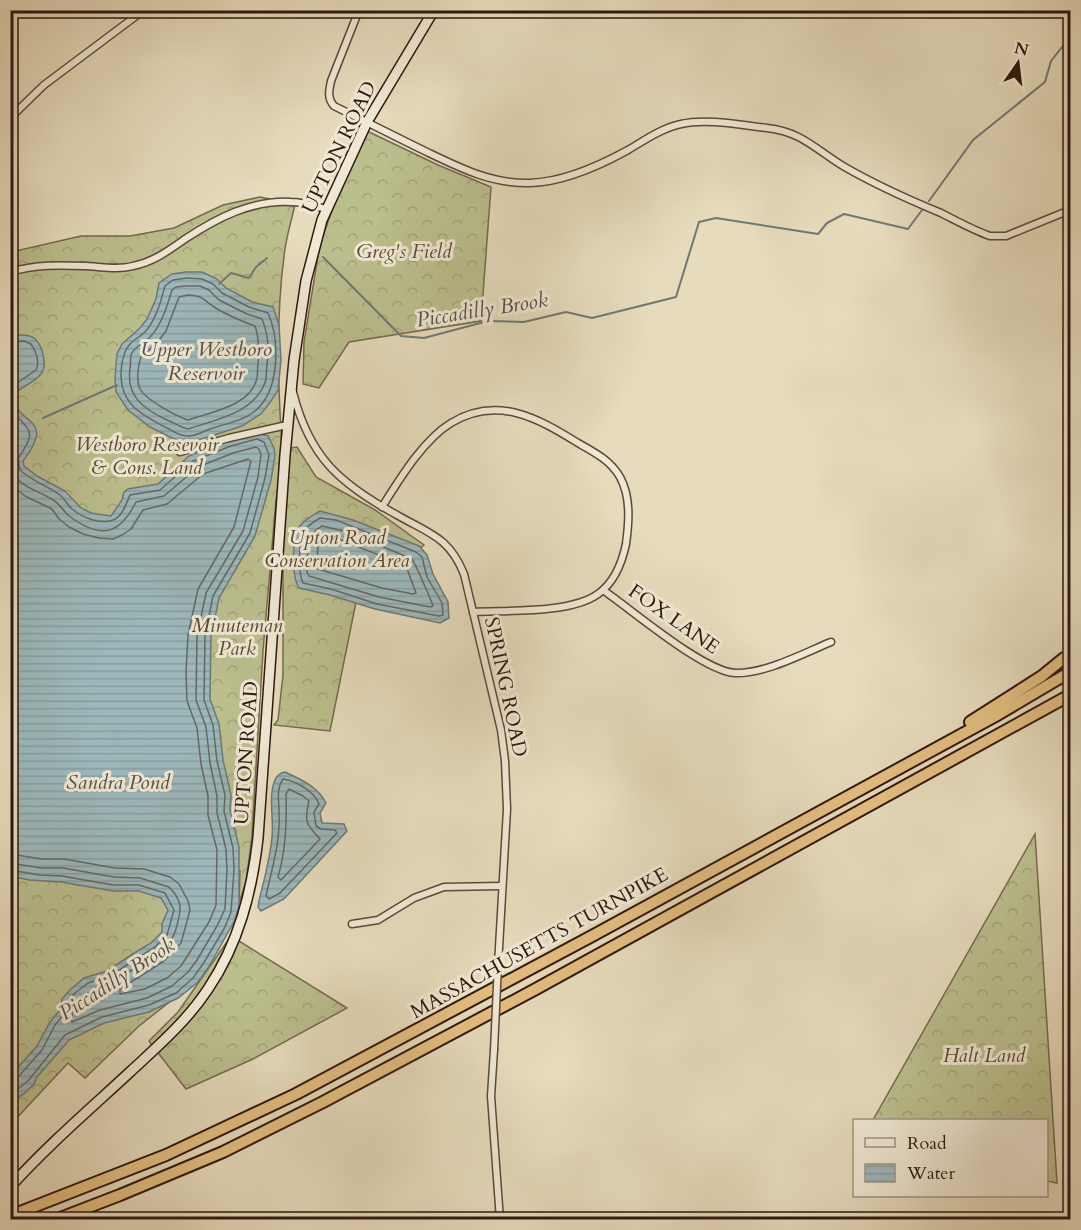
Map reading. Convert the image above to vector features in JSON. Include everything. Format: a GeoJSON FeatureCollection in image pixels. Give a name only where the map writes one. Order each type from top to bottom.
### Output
{"type":"FeatureCollection","features":[{"type":"Feature","properties":{"kind":"highway"},"geometry":{"type":"LineString","coordinates":[[926,753],[1065,658]]}},
{"type":"Feature","properties":{"kind":"highway","name":"MASSACHUSETTS TURNPIKE"},"geometry":{"type":"LineString","coordinates":[[10,1216],[166,1155],[289,1098],[406,1037],[1071,672]]}},
{"type":"Feature","properties":{"kind":"highway","name":"MASSACHUSETTS TURNPIKE"},"geometry":{"type":"LineString","coordinates":[[55,1220],[179,1171],[323,1102],[545,984],[1071,695]]}},
{"type":"Feature","properties":{"kind":"main road","name":"UPTON ROAD"},"geometry":{"type":"LineString","coordinates":[[10,1187],[39,1156],[145,1059],[190,1014],[217,974],[237,931],[251,884],[259,830],[287,425],[303,297],[326,209],[367,122],[434,10]]}},
{"type":"Feature","properties":{"kind":"street"},"geometry":{"type":"LineString","coordinates":[[10,118],[44,85],[144,10]]}},
{"type":"Feature","properties":{"kind":"street"},"geometry":{"type":"LineString","coordinates":[[359,10],[331,81],[328,93],[334,106],[458,167],[498,181],[531,183],[558,180],[598,165],[665,129],[691,122],[768,128],[798,136],[872,182],[990,236],[1012,234],[1071,210]]}},
{"type":"Feature","properties":{"kind":"street"},"geometry":{"type":"LineString","coordinates":[[10,272],[43,264],[111,268],[135,266],[166,254],[206,226],[248,206],[291,201],[326,209]]}},
{"type":"Feature","properties":{"kind":"street","name":"SPRING ROAD"},"geometry":{"type":"LineString","coordinates":[[291,384],[304,428],[319,456],[341,479],[382,507],[449,546],[464,574],[501,730],[507,793],[491,1096],[500,1220]]}},
{"type":"Feature","properties":{"kind":"street"},"geometry":{"type":"LineString","coordinates":[[382,507],[439,432],[452,423],[474,414],[498,410],[529,416],[544,422],[611,465],[626,492],[629,508],[626,540],[618,571],[610,584],[584,602],[568,606],[473,612]]}},
{"type":"Feature","properties":{"kind":"street"},"geometry":{"type":"LineString","coordinates":[[180,452],[287,425]]}},
{"type":"Feature","properties":{"kind":"street","name":"FOX LANE"},"geometry":{"type":"LineString","coordinates":[[603,590],[704,663],[734,673],[766,668],[831,642]]}},
{"type":"Feature","properties":{"kind":"street"},"geometry":{"type":"LineString","coordinates":[[352,924],[378,920],[414,898],[444,887],[502,886]]}},
{"type":"Feature","properties":{"kind":"green space","name":"Greg's Field"},"geometry":{"type":"Polygon","coordinates":[[[367,131],[491,187],[481,321],[349,342],[319,388],[303,384],[304,342],[320,244],[337,197],[367,131]]]}},
{"type":"Feature","properties":{"kind":"green space","name":"Westboro Resevoir & Cons. Land"},"geometry":{"type":"Polygon","coordinates":[[[260,197],[295,204],[285,249],[280,302],[279,382],[283,462],[284,449],[297,447],[316,477],[375,510],[424,545],[356,602],[330,731],[274,725],[278,720],[283,675],[283,466],[276,500],[263,651],[252,836],[246,882],[239,903],[240,870],[191,985],[139,1026],[85,1078],[68,1063],[11,1124],[11,252],[81,236],[130,236],[174,228],[223,205],[260,197]]]}},
{"type":"Feature","properties":{"kind":"green space","name":"Halt Land"},"geometry":{"type":"Polygon","coordinates":[[[1035,834],[1057,1183],[1048,1181],[1048,1119],[874,1119],[1035,834]]]}},
{"type":"Feature","properties":{"kind":"green space"},"geometry":{"type":"Polygon","coordinates":[[[231,936],[347,1008],[253,1059],[186,1089],[149,1041],[178,1012],[231,936]]]}},
{"type":"Feature","properties":{"kind":"water","name":"Upper Westboro Reservoir"},"geometry":{"type":"Polygon","coordinates":[[[202,272],[252,302],[273,307],[279,325],[281,360],[278,390],[261,414],[242,426],[193,442],[176,440],[150,427],[128,410],[116,392],[115,378],[117,354],[122,344],[147,319],[156,299],[159,283],[172,274],[202,272]]]}},
{"type":"Feature","properties":{"kind":"water","name":"Sandra Pond"},"geometry":{"type":"Polygon","coordinates":[[[10,335],[25,335],[34,338],[44,360],[41,374],[11,397],[15,407],[36,429],[32,447],[23,461],[24,466],[65,491],[81,508],[91,513],[111,516],[128,489],[158,484],[189,456],[206,448],[257,433],[268,436],[275,455],[271,480],[255,536],[219,598],[211,637],[210,699],[219,724],[223,760],[231,795],[230,810],[239,847],[239,906],[235,920],[198,982],[178,998],[149,1012],[104,1023],[69,1040],[37,1077],[34,1084],[11,1102],[11,1075],[37,1046],[50,1022],[60,1010],[62,999],[84,978],[107,971],[151,943],[162,932],[162,924],[168,910],[161,898],[139,891],[113,891],[11,876],[10,335]]]}},
{"type":"Feature","properties":{"kind":"water"},"geometry":{"type":"Polygon","coordinates":[[[320,511],[353,520],[419,546],[427,555],[433,574],[448,602],[449,618],[440,623],[375,609],[299,588],[295,575],[295,539],[304,521],[320,511]]]}},
{"type":"Feature","properties":{"kind":"water"},"geometry":{"type":"Polygon","coordinates":[[[285,772],[308,784],[322,797],[326,803],[320,813],[322,823],[344,824],[347,831],[284,899],[261,911],[258,907],[272,837],[273,786],[278,776],[285,772]]]}},
{"type":"Feature","properties":{"kind":"waterway","name":"Piccadilly Brook"},"geometry":{"type":"LineString","coordinates":[[929,201],[973,140],[1045,82],[1051,61],[1070,37]]}},
{"type":"Feature","properties":{"kind":"waterway","name":"Piccadilly Brook"},"geometry":{"type":"LineString","coordinates":[[323,257],[401,336],[424,338],[488,321],[524,322],[566,312],[592,318],[676,297],[699,222],[716,218],[818,234],[827,223],[844,214],[908,229],[922,210]]}},
{"type":"Feature","properties":{"kind":"waterway","name":"Piccadilly Brook"},"geometry":{"type":"LineString","coordinates":[[219,284],[231,273],[249,278],[256,267],[267,258]]}},
{"type":"Feature","properties":{"kind":"waterway","name":"Piccadilly Brook"},"geometry":{"type":"LineString","coordinates":[[43,418],[117,385]]}},
{"type":"Feature","properties":{"kind":"park label","name":"Upton Road Conservation Area"},"geometry":{"type":"Point","coordinates":[337,548]}},
{"type":"Feature","properties":{"kind":"park label","name":"Minuteman Park"},"geometry":{"type":"Point","coordinates":[237,636]}}]}
